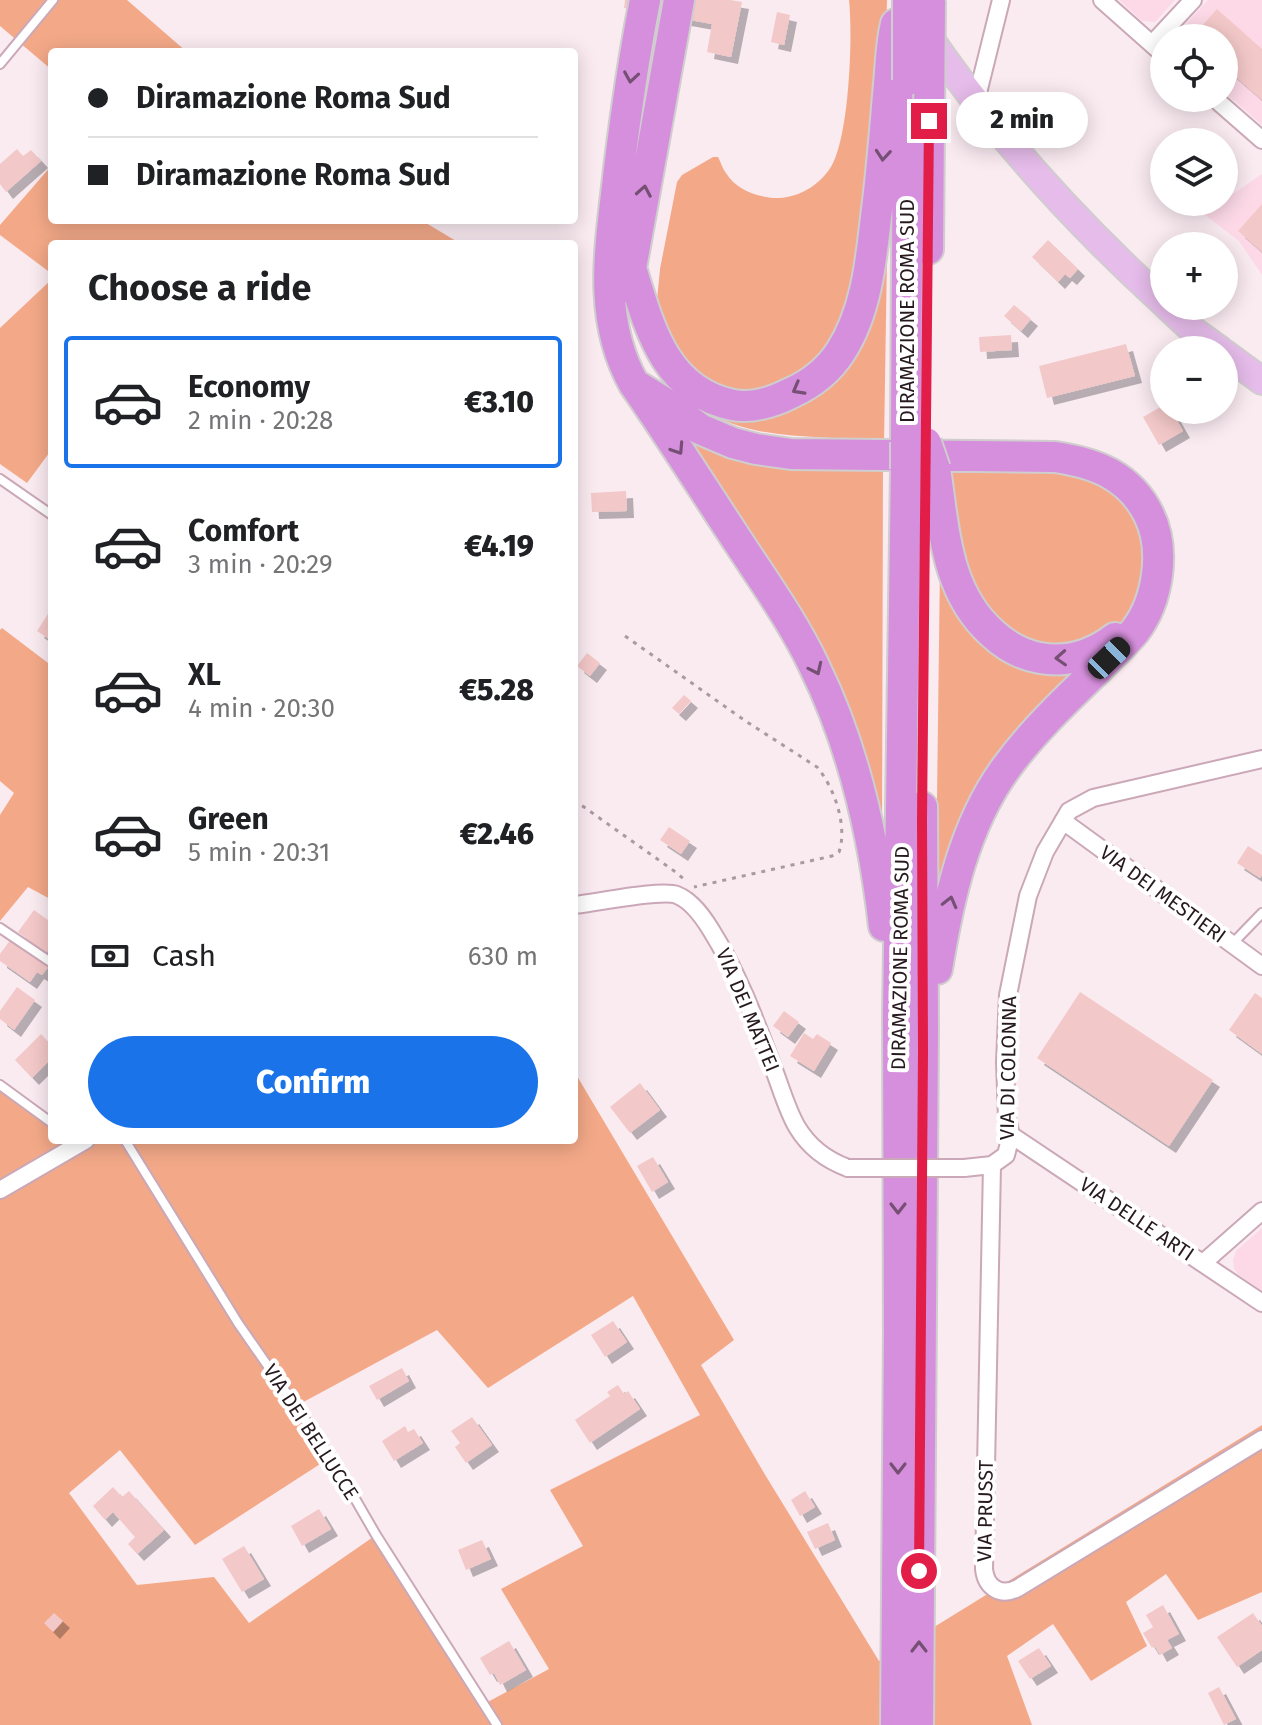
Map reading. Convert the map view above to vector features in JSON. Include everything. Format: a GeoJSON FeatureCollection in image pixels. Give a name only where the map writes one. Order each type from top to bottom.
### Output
{"type":"FeatureCollection","features":[{"type":"Feature","properties":{"kind":"highway"},"geometry":{"type":"LineString","coordinates":[[634,384],[700,429],[756,449],[791,454],[1055,457],[1088,463],[1111,473],[1135,493],[1155,527],[1159,565],[1153,592],[1136,630],[1040,727],[1005,768],[986,803],[970,837],[950,901],[933,994],[911,1022],[890,984],[878,877],[869,833],[853,769],[827,694],[784,612],[634,384],[614,334],[608,288],[609,255],[624,128],[645,0]]}},
{"type":"Feature","properties":{"kind":"highway"},"geometry":{"type":"LineString","coordinates":[[668,405],[642,359],[629,305],[631,268],[679,0]]}},
{"type":"Feature","properties":{"kind":"highway"},"geometry":{"type":"LineString","coordinates":[[631,268],[643,309],[665,359],[681,378],[705,396],[730,405],[757,405],[791,393],[822,373],[840,353],[850,335],[868,274],[878,207],[892,49],[897,19],[906,0]]}},
{"type":"Feature","properties":{"kind":"highway","name":"DIRAMAZIONE ROMA SUD"},"geometry":{"type":"LineString","coordinates":[[906,0],[920,458]]}},
{"type":"Feature","properties":{"kind":"highway","name":"DIRAMAZIONE ROMA SUD"},"geometry":{"type":"LineString","coordinates":[[896,1725],[899,1333],[911,1022],[930,0]]}},
{"type":"Feature","properties":{"kind":"highway"},"geometry":{"type":"LineString","coordinates":[[920,458],[942,524],[953,570],[972,611],[1000,641],[1031,656],[1052,659],[1078,657],[1105,645],[1144,614]]}},
{"type":"Feature","properties":{"kind":"highway","name":"DIRAMAZIONE ROMA SUD"},"geometry":{"type":"LineString","coordinates":[[911,1022],[918,1725]]}},
{"type":"Feature","properties":{"kind":"main road"},"geometry":{"type":"LineString","coordinates":[[906,0],[976,101],[1008,141],[1074,215],[1150,289]]}},
{"type":"Feature","properties":{"kind":"main road"},"geometry":{"type":"LineString","coordinates":[[1183,320],[1201,336]]}},
{"type":"Feature","properties":{"kind":"main road"},"geometry":{"type":"LineString","coordinates":[[1238,363],[1262,381]]}},
{"type":"Feature","properties":{"kind":"street"},"geometry":{"type":"LineString","coordinates":[[976,101],[1001,0]]}},
{"type":"Feature","properties":{"kind":"street"},"geometry":{"type":"LineString","coordinates":[[1102,0],[1150,43]]}},
{"type":"Feature","properties":{"kind":"street"},"geometry":{"type":"LineString","coordinates":[[1176,24],[1193,0]]}},
{"type":"Feature","properties":{"kind":"street"},"geometry":{"type":"LineString","coordinates":[[1230,112],[1262,140]]}},
{"type":"Feature","properties":{"kind":"street","name":"VIA DI COLONNA"},"geometry":{"type":"LineString","coordinates":[[848,1168],[964,1168],[992,1165],[1006,1155],[1011,1135],[1007,1119],[1005,1062],[1008,995],[1028,896],[1045,852],[1069,811],[1093,798],[1262,759]]}},
{"type":"Feature","properties":{"kind":"street","name":"VIA DEI MESTIERI"},"geometry":{"type":"LineString","coordinates":[[1063,821],[1262,966]]}},
{"type":"Feature","properties":{"kind":"street","name":"VIA DEI MATTEI"},"geometry":{"type":"LineString","coordinates":[[578,904],[666,893],[684,898],[694,907],[725,951],[795,1125],[819,1153],[848,1168]]}},
{"type":"Feature","properties":{"kind":"street","name":"VIA DELLE ARTI"},"geometry":{"type":"LineString","coordinates":[[1011,1135],[1262,1303]]}},
{"type":"Feature","properties":{"kind":"street"},"geometry":{"type":"LineString","coordinates":[[0,1190],[76,1144]]}},
{"type":"Feature","properties":{"kind":"street","name":"VIA PRUSST"},"geometry":{"type":"LineString","coordinates":[[992,1165],[984,1569],[988,1583],[1001,1592],[1012,1592],[1262,1439]]}},
{"type":"Feature","properties":{"kind":"street"},"geometry":{"type":"LineString","coordinates":[[1203,1263],[1262,1211]]}},
{"type":"Feature","properties":{"kind":"lane"},"geometry":{"type":"LineString","coordinates":[[0,64],[53,0]]}},
{"type":"Feature","properties":{"kind":"lane"},"geometry":{"type":"LineString","coordinates":[[0,479],[48,512]]}},
{"type":"Feature","properties":{"kind":"lane"},"geometry":{"type":"LineString","coordinates":[[1232,944],[1262,913]]}},
{"type":"Feature","properties":{"kind":"lane"},"geometry":{"type":"LineString","coordinates":[[0,928],[48,960]]}},
{"type":"Feature","properties":{"kind":"lane"},"geometry":{"type":"LineString","coordinates":[[0,1085],[48,1120]]}},
{"type":"Feature","properties":{"kind":"lane","name":"VIA DEI BELLUCCE"},"geometry":{"type":"LineString","coordinates":[[127,1144],[238,1323],[331,1457],[376,1535],[497,1725]]}},
{"type":"Feature","properties":{"kind":"path"},"geometry":{"type":"LineString","coordinates":[[578,803],[692,887],[832,856],[839,852],[842,844],[833,794],[817,767],[625,636]]}},
{"type":"Feature","properties":{"kind":"shaded area"},"geometry":{"type":"Polygon","coordinates":[[[0,0],[127,0],[182,48],[48,48],[48,67],[0,26],[0,0]]]}},
{"type":"Feature","properties":{"kind":"shaded area"},"geometry":{"type":"Polygon","coordinates":[[[849,0],[887,0],[885,64],[851,298],[828,348],[798,378],[748,393],[729,390],[691,369],[677,353],[660,319],[657,300],[660,269],[677,182],[682,175],[713,157],[718,157],[736,184],[764,196],[779,198],[795,195],[823,177],[833,163],[843,129],[850,59],[849,0]]]}},
{"type":"Feature","properties":{"kind":"shaded area"},"geometry":{"type":"Polygon","coordinates":[[[1119,0],[1175,0],[1155,22],[1142,21],[1119,0]]]}},
{"type":"Feature","properties":{"kind":"shaded area"},"geometry":{"type":"Polygon","coordinates":[[[1208,0],[1262,0],[1262,125],[1238,104],[1238,24],[1186,24],[1208,0]]]}},
{"type":"Feature","properties":{"kind":"shaded area"},"geometry":{"type":"Polygon","coordinates":[[[48,170],[48,224],[428,224],[454,240],[48,240],[48,271],[0,235],[0,225],[48,170]]]}},
{"type":"Feature","properties":{"kind":"shaded area"},"geometry":{"type":"Polygon","coordinates":[[[1262,174],[1262,275],[1238,240],[1238,232],[1227,232],[1207,216],[1238,216],[1238,191],[1262,174]]]}},
{"type":"Feature","properties":{"kind":"shaded area"},"geometry":{"type":"Polygon","coordinates":[[[888,192],[884,444],[766,432],[721,419],[700,407],[820,391],[888,192]]]}},
{"type":"Feature","properties":{"kind":"shaded area"},"geometry":{"type":"Polygon","coordinates":[[[48,283],[48,454],[27,483],[0,464],[0,328],[48,283]]]}},
{"type":"Feature","properties":{"kind":"shaded area"},"geometry":{"type":"Polygon","coordinates":[[[670,425],[775,466],[857,470],[883,468],[882,849],[858,766],[670,425]]]}},
{"type":"Feature","properties":{"kind":"shaded area"},"geometry":{"type":"Polygon","coordinates":[[[944,467],[1079,471],[1125,500],[1142,532],[1145,571],[1133,607],[1123,621],[1093,643],[1035,649],[977,610],[944,467]]]}},
{"type":"Feature","properties":{"kind":"shaded area"},"geometry":{"type":"Polygon","coordinates":[[[940,564],[953,597],[1077,673],[939,881],[936,877],[940,564]]]}},
{"type":"Feature","properties":{"kind":"shaded area"},"geometry":{"type":"Polygon","coordinates":[[[2,628],[48,663],[48,898],[28,887],[0,921],[0,815],[14,793],[0,781],[2,628]]]}},
{"type":"Feature","properties":{"kind":"shaded area"},"geometry":{"type":"Polygon","coordinates":[[[578,1078],[734,1340],[701,1365],[879,1661],[1262,1425],[1262,1592],[1198,1620],[1166,1574],[1126,1602],[1147,1646],[1091,1681],[1053,1624],[1007,1656],[1032,1725],[0,1725],[0,1085],[48,1120],[48,1144],[578,1144],[578,1078]],[[633,1296],[488,1388],[437,1330],[296,1406],[331,1457],[195,1545],[120,1450],[69,1493],[137,1585],[214,1577],[249,1623],[376,1535],[484,1704],[549,1669],[501,1589],[583,1546],[550,1490],[700,1415],[633,1296]]]}},
{"type":"Feature","properties":{"kind":"shaded area"},"geometry":{"type":"Polygon","coordinates":[[[1262,1228],[1262,1291],[1239,1275],[1234,1269],[1233,1260],[1236,1251],[1262,1228]]]}},
{"type":"Feature","properties":{"kind":"building"},"geometry":{"type":"Polygon","coordinates":[[[625,0],[742,2],[731,57],[707,52],[712,24],[624,8],[625,0]]]}},
{"type":"Feature","properties":{"kind":"building"},"geometry":{"type":"Polygon","coordinates":[[[1217,9],[1234,24],[1204,24],[1217,9]]]}},
{"type":"Feature","properties":{"kind":"building"},"geometry":{"type":"Polygon","coordinates":[[[777,12],[790,15],[784,45],[771,42],[777,12]]]}},
{"type":"Feature","properties":{"kind":"building"},"geometry":{"type":"Polygon","coordinates":[[[1238,28],[1262,49],[1262,100],[1238,79],[1238,28]]]}},
{"type":"Feature","properties":{"kind":"building"},"geometry":{"type":"Polygon","coordinates":[[[1052,97],[1070,121],[1056,131],[1038,108],[1052,97]]]}},
{"type":"Feature","properties":{"kind":"building"},"geometry":{"type":"Polygon","coordinates":[[[17,149],[23,156],[31,150],[41,161],[6,192],[0,184],[0,164],[17,149]]]}},
{"type":"Feature","properties":{"kind":"building"},"geometry":{"type":"Polygon","coordinates":[[[1262,204],[1262,252],[1238,231],[1262,204]]]}},
{"type":"Feature","properties":{"kind":"building"},"geometry":{"type":"Polygon","coordinates":[[[1048,240],[1078,269],[1070,278],[1065,274],[1058,282],[1032,257],[1048,240]]]}},
{"type":"Feature","properties":{"kind":"building"},"geometry":{"type":"Polygon","coordinates":[[[1014,305],[1031,319],[1021,331],[1004,316],[1014,305]]]}},
{"type":"Feature","properties":{"kind":"building"},"geometry":{"type":"Polygon","coordinates":[[[1011,335],[1012,350],[980,352],[979,337],[1011,335]]]}},
{"type":"Feature","properties":{"kind":"building"},"geometry":{"type":"Polygon","coordinates":[[[1126,344],[1135,376],[1047,398],[1039,366],[1126,344]]]}},
{"type":"Feature","properties":{"kind":"building"},"geometry":{"type":"Polygon","coordinates":[[[1150,413],[1150,424],[1179,424],[1183,431],[1159,445],[1143,417],[1150,413]]]}},
{"type":"Feature","properties":{"kind":"building"},"geometry":{"type":"Polygon","coordinates":[[[626,491],[627,511],[592,512],[591,493],[626,491]]]}},
{"type":"Feature","properties":{"kind":"building"},"geometry":{"type":"Polygon","coordinates":[[[48,614],[48,638],[37,631],[48,614]]]}},
{"type":"Feature","properties":{"kind":"building"},"geometry":{"type":"Polygon","coordinates":[[[587,653],[600,663],[590,676],[578,665],[587,653]]]}},
{"type":"Feature","properties":{"kind":"building"},"geometry":{"type":"Polygon","coordinates":[[[684,695],[691,701],[679,714],[672,708],[684,695]]]}},
{"type":"Feature","properties":{"kind":"building"},"geometry":{"type":"Polygon","coordinates":[[[669,827],[690,841],[681,854],[660,840],[669,827]]]}},
{"type":"Feature","properties":{"kind":"building"},"geometry":{"type":"Polygon","coordinates":[[[1248,846],[1262,855],[1260,878],[1237,863],[1248,846]]]}},
{"type":"Feature","properties":{"kind":"building"},"geometry":{"type":"Polygon","coordinates":[[[34,910],[48,920],[46,953],[18,932],[34,910]]]}},
{"type":"Feature","properties":{"kind":"building"},"geometry":{"type":"Polygon","coordinates":[[[11,939],[48,967],[42,975],[37,972],[30,982],[0,961],[0,954],[11,939]]]}},
{"type":"Feature","properties":{"kind":"building"},"geometry":{"type":"Polygon","coordinates":[[[17,987],[35,1000],[14,1030],[0,1019],[0,1011],[17,987]]]}},
{"type":"Feature","properties":{"kind":"building"},"geometry":{"type":"Polygon","coordinates":[[[1080,992],[1213,1080],[1169,1146],[1037,1058],[1080,992]]]}},
{"type":"Feature","properties":{"kind":"building"},"geometry":{"type":"Polygon","coordinates":[[[1255,993],[1262,998],[1262,1054],[1229,1030],[1255,993]]]}},
{"type":"Feature","properties":{"kind":"building"},"geometry":{"type":"Polygon","coordinates":[[[784,1011],[799,1022],[788,1037],[773,1026],[784,1011]]]}},
{"type":"Feature","properties":{"kind":"building"},"geometry":{"type":"Polygon","coordinates":[[[804,1033],[813,1039],[817,1034],[831,1043],[814,1071],[790,1056],[804,1033]]]}},
{"type":"Feature","properties":{"kind":"building"},"geometry":{"type":"Polygon","coordinates":[[[41,1034],[48,1042],[48,1062],[32,1078],[15,1060],[41,1034]]]}},
{"type":"Feature","properties":{"kind":"building"},"geometry":{"type":"Polygon","coordinates":[[[640,1083],[660,1110],[630,1133],[610,1107],[640,1083]]]}},
{"type":"Feature","properties":{"kind":"building"},"geometry":{"type":"Polygon","coordinates":[[[653,1157],[668,1182],[652,1192],[637,1166],[653,1157]]]}},
{"type":"Feature","properties":{"kind":"building"},"geometry":{"type":"Polygon","coordinates":[[[613,1321],[627,1342],[605,1357],[591,1335],[613,1321]]]}},
{"type":"Feature","properties":{"kind":"building"},"geometry":{"type":"Polygon","coordinates":[[[402,1368],[409,1381],[377,1400],[369,1386],[402,1368]]]}},
{"type":"Feature","properties":{"kind":"building"},"geometry":{"type":"Polygon","coordinates":[[[618,1385],[624,1394],[628,1391],[640,1409],[590,1443],[575,1420],[610,1396],[607,1392],[618,1385]]]}},
{"type":"Feature","properties":{"kind":"building"},"geometry":{"type":"Polygon","coordinates":[[[472,1417],[492,1445],[466,1463],[455,1447],[460,1443],[451,1431],[472,1417]]]}},
{"type":"Feature","properties":{"kind":"building"},"geometry":{"type":"Polygon","coordinates":[[[405,1426],[408,1432],[414,1429],[423,1443],[394,1461],[382,1441],[405,1426]]]}},
{"type":"Feature","properties":{"kind":"building"},"geometry":{"type":"Polygon","coordinates":[[[113,1487],[122,1497],[129,1491],[164,1530],[137,1554],[128,1544],[135,1537],[113,1512],[105,1520],[93,1506],[113,1487]]]}},
{"type":"Feature","properties":{"kind":"building"},"geometry":{"type":"Polygon","coordinates":[[[805,1491],[815,1507],[800,1516],[791,1500],[805,1491]]]}},
{"type":"Feature","properties":{"kind":"building"},"geometry":{"type":"Polygon","coordinates":[[[319,1509],[331,1529],[302,1546],[291,1526],[319,1509]]]}},
{"type":"Feature","properties":{"kind":"building"},"geometry":{"type":"Polygon","coordinates":[[[828,1523],[835,1540],[815,1549],[807,1532],[828,1523]]]}},
{"type":"Feature","properties":{"kind":"building"},"geometry":{"type":"Polygon","coordinates":[[[482,1540],[491,1559],[466,1570],[458,1550],[482,1540]]]}},
{"type":"Feature","properties":{"kind":"building"},"geometry":{"type":"Polygon","coordinates":[[[244,1546],[264,1579],[242,1592],[222,1559],[244,1546]]]}},
{"type":"Feature","properties":{"kind":"building"},"geometry":{"type":"Polygon","coordinates":[[[1163,1605],[1179,1634],[1167,1640],[1172,1648],[1160,1655],[1143,1633],[1153,1627],[1146,1615],[1163,1605]]]}},
{"type":"Feature","properties":{"kind":"building"},"geometry":{"type":"Polygon","coordinates":[[[54,1613],[63,1621],[53,1632],[44,1623],[54,1613]]]}},
{"type":"Feature","properties":{"kind":"building"},"geometry":{"type":"Polygon","coordinates":[[[1253,1613],[1262,1626],[1262,1650],[1237,1667],[1217,1637],[1253,1613]]]}},
{"type":"Feature","properties":{"kind":"building"},"geometry":{"type":"Polygon","coordinates":[[[509,1641],[526,1670],[500,1685],[480,1658],[509,1641]]]}},
{"type":"Feature","properties":{"kind":"building"},"geometry":{"type":"Polygon","coordinates":[[[1039,1648],[1051,1666],[1030,1679],[1018,1661],[1039,1648]]]}},
{"type":"Feature","properties":{"kind":"building"},"geometry":{"type":"Polygon","coordinates":[[[1219,1687],[1236,1719],[1224,1725],[1208,1693],[1219,1687]]]}},
{"type":"Feature","properties":{"kind":"route"},"geometry":{"type":"LineString","coordinates":[[919,1571],[929,121]]}}]}
